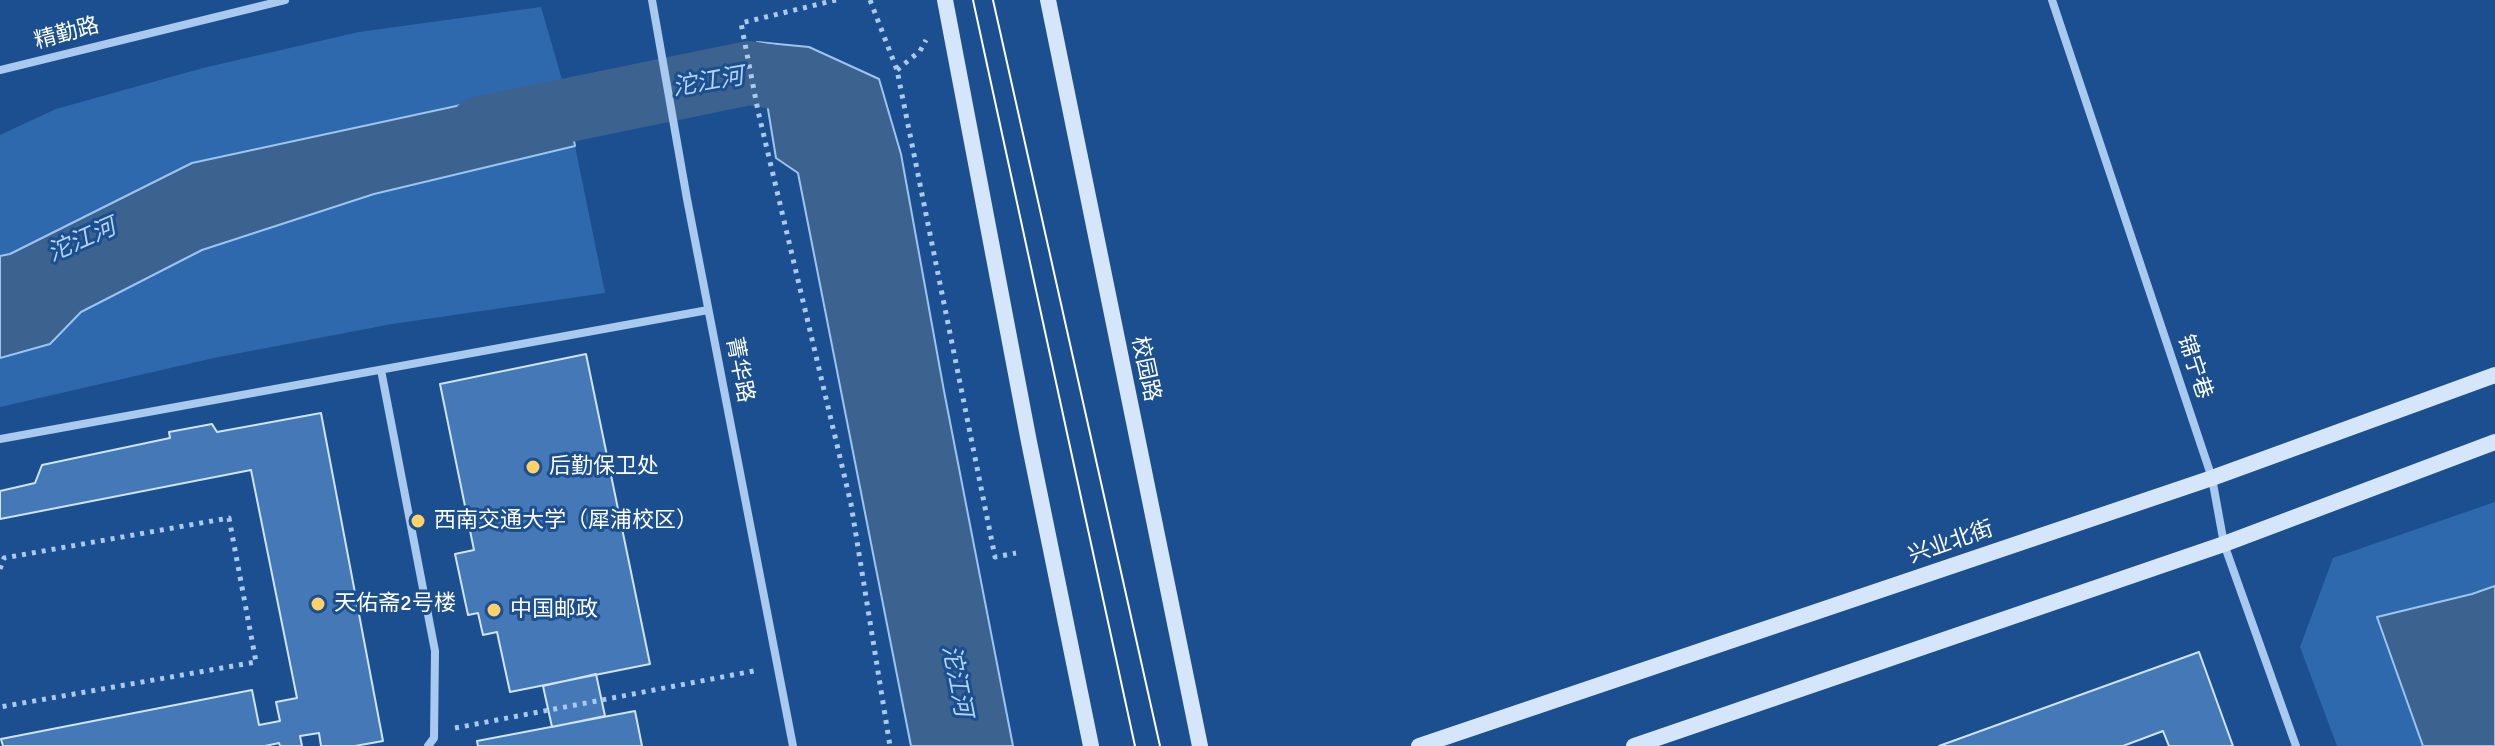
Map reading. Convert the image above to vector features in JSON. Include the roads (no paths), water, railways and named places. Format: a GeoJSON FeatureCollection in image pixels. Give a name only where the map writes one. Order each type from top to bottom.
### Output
{"type":"FeatureCollection","features":[{"type":"Feature","properties":{"kind":"street","name":"精勤路"},"geometry":{"type":"LineString","coordinates":[[0,70],[285,0]]}},
{"type":"Feature","properties":{"kind":"street"},"geometry":{"type":"LineString","coordinates":[[945,0],[1029,442],[1091,746]]}},
{"type":"Feature","properties":{"kind":"street","name":"校园路"},"geometry":{"type":"LineString","coordinates":[[1048,0],[1200,746]]}},
{"type":"Feature","properties":{"kind":"street","name":"锦宁巷"},"geometry":{"type":"LineString","coordinates":[[2052,0],[2212,478],[2224,544],[2296,746]]}},
{"type":"Feature","properties":{"kind":"street","name":"菁华路"},"geometry":{"type":"LineString","coordinates":[[653,3],[687,199],[793,746]]}},
{"type":"Feature","properties":{"kind":"street"},"geometry":{"type":"LineString","coordinates":[[0,439],[708,310]]}},
{"type":"Feature","properties":{"kind":"street"},"geometry":{"type":"LineString","coordinates":[[381,370],[435,651],[434,738],[428,746]]}},
{"type":"Feature","properties":{"kind":"street","name":"兴业北街"},"geometry":{"type":"LineString","coordinates":[[1419,746],[2212,478],[2495,375]]}},
{"type":"Feature","properties":{"kind":"street"},"geometry":{"type":"LineString","coordinates":[[1634,746],[2224,544],[2495,442]]}},
{"type":"Feature","properties":{"kind":"water"},"geometry":{"type":"Polygon","coordinates":[[[757,42],[809,47],[879,79],[901,154],[1013,746],[911,746],[798,173],[776,158],[757,42]]]}},
{"type":"Feature","properties":{"kind":"water"},"geometry":{"type":"Polygon","coordinates":[[[563,83],[575,146],[374,194],[202,250],[81,312],[50,344],[0,358],[0,256],[10,254],[192,163],[563,83]]]}},
{"type":"Feature","properties":{"kind":"water"},"geometry":{"type":"Polygon","coordinates":[[[2495,586],[2495,746],[2423,746],[2377,617],[2495,586]]]}},
{"type":"Feature","properties":{"kind":"waterway","name":"沱江河"},"geometry":{"type":"LineString","coordinates":[[481,128],[749,73],[780,78],[814,97],[836,119]]}},
{"type":"Feature","properties":{"kind":"tram line"},"geometry":{"type":"LineString","coordinates":[[973,0],[1135,746]]}},
{"type":"Feature","properties":{"kind":"tram line"},"geometry":{"type":"LineString","coordinates":[[993,0],[1160,746]]}},
{"type":"Feature","properties":{"kind":"place","name":"后勤保卫处"},"geometry":{"type":"Point","coordinates":[533,467]}},
{"type":"Feature","properties":{"kind":"place","name":"西南交通大学（犀浦校区）"},"geometry":{"type":"Point","coordinates":[418,521]}},
{"type":"Feature","properties":{"kind":"place","name":"天佑斋2号楼"},"geometry":{"type":"Point","coordinates":[318,604]}},
{"type":"Feature","properties":{"kind":"place","name":"中国邮政"},"geometry":{"type":"Point","coordinates":[494,610]}}]}
